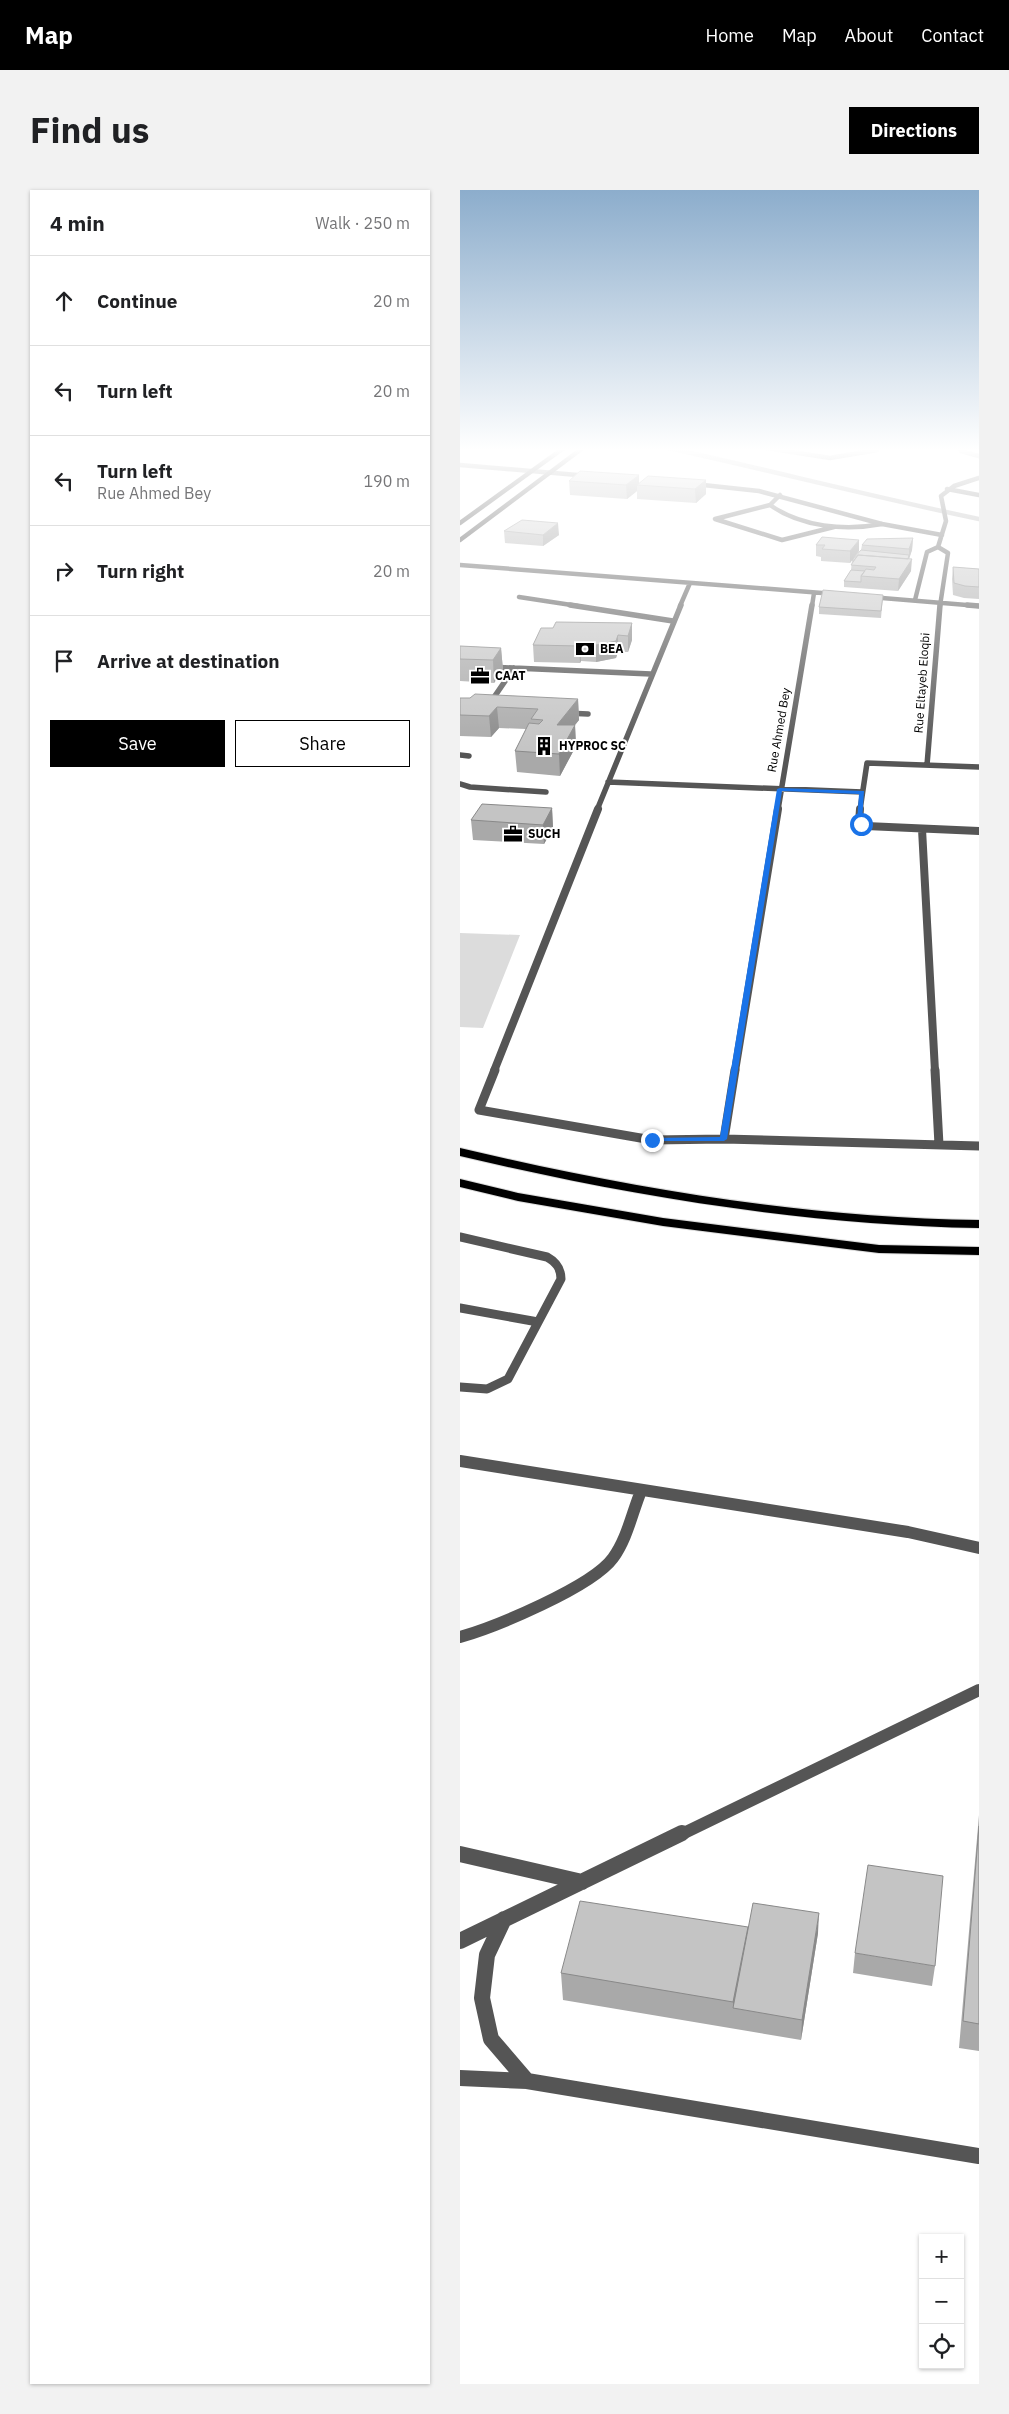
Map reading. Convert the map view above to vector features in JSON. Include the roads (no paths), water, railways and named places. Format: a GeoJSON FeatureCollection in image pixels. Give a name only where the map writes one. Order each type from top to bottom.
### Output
{"type":"FeatureCollection","features":[{"type":"Feature","properties":{"kind":"highway"},"geometry":{"type":"LineString","coordinates":[[460,1152],[542,1172],[682,1196],[829,1215],[979,1224]]}},
{"type":"Feature","properties":{"kind":"highway"},"geometry":{"type":"LineString","coordinates":[[460,1183],[518,1197],[663,1222],[879,1249],[979,1251]]}},
{"type":"Feature","properties":{"kind":"street"},"geometry":{"type":"LineString","coordinates":[[915,600],[927,552],[933,549]]}},
{"type":"Feature","properties":{"kind":"street","name":"Rue Eltayeb Eloqbi"},"geometry":{"type":"LineString","coordinates":[[927,765],[940,602],[948,553],[942,549]]}},
{"type":"Feature","properties":{"kind":"street"},"geometry":{"type":"LineString","coordinates":[[460,564],[841,595]]}},
{"type":"Feature","properties":{"kind":"street"},"geometry":{"type":"LineString","coordinates":[[690,582],[651,674],[479,1110],[652,1140],[724,1139],[979,1146]]}},
{"type":"Feature","properties":{"kind":"street","name":"Rue Ahmed Bey"},"geometry":{"type":"LineString","coordinates":[[724,1139],[780,789],[814,592]]}},
{"type":"Feature","properties":{"kind":"street"},"geometry":{"type":"LineString","coordinates":[[860,596],[979,606]]}},
{"type":"Feature","properties":{"kind":"street"},"geometry":{"type":"LineString","coordinates":[[519,597],[674,621]]}},
{"type":"Feature","properties":{"kind":"street"},"geometry":{"type":"LineString","coordinates":[[478,666],[651,674]]}},
{"type":"Feature","properties":{"kind":"street"},"geometry":{"type":"LineString","coordinates":[[494,711],[484,711],[514,668]]}},
{"type":"Feature","properties":{"kind":"street"},"geometry":{"type":"LineString","coordinates":[[560,713],[588,714]]}},
{"type":"Feature","properties":{"kind":"street"},"geometry":{"type":"LineString","coordinates":[[460,755],[469,756]]}},
{"type":"Feature","properties":{"kind":"street"},"geometry":{"type":"LineString","coordinates":[[979,767],[867,763],[865,765],[859,822],[861,824],[922,829],[979,831]]}},
{"type":"Feature","properties":{"kind":"street"},"geometry":{"type":"LineString","coordinates":[[608,782],[862,792]]}},
{"type":"Feature","properties":{"kind":"street"},"geometry":{"type":"LineString","coordinates":[[460,784],[470,787],[546,792]]}},
{"type":"Feature","properties":{"kind":"street"},"geometry":{"type":"LineString","coordinates":[[922,829],[939,1145]]}},
{"type":"Feature","properties":{"kind":"street"},"geometry":{"type":"LineString","coordinates":[[460,1236],[537,1254],[554,1261],[562,1272],[561,1279],[508,1378],[503,1383],[487,1389],[460,1387]]}},
{"type":"Feature","properties":{"kind":"street"},"geometry":{"type":"LineString","coordinates":[[460,1308],[538,1322]]}},
{"type":"Feature","properties":{"kind":"street"},"geometry":{"type":"LineString","coordinates":[[460,1461],[908,1532],[979,1548]]}},
{"type":"Feature","properties":{"kind":"street"},"geometry":{"type":"LineString","coordinates":[[460,1636],[495,1626],[598,1574],[614,1555],[641,1491]]}},
{"type":"Feature","properties":{"kind":"street"},"geometry":{"type":"LineString","coordinates":[[460,1941],[979,1690]]}},
{"type":"Feature","properties":{"kind":"street"},"geometry":{"type":"LineString","coordinates":[[460,1854],[582,1882]]}},
{"type":"Feature","properties":{"kind":"street"},"geometry":{"type":"LineString","coordinates":[[504,1919],[487,1955],[482,1998],[490,2039],[527,2081]]}},
{"type":"Feature","properties":{"kind":"street"},"geometry":{"type":"LineString","coordinates":[[460,2078],[527,2081],[979,2156]]}},
{"type":"Feature","properties":{"kind":"place","name":"BEA"},"geometry":{"type":"Point","coordinates":[585,649]}},
{"type":"Feature","properties":{"kind":"place","name":"CAAT"},"geometry":{"type":"Point","coordinates":[480,676]}},
{"type":"Feature","properties":{"kind":"place","name":"HYPROC SC"},"geometry":{"type":"Point","coordinates":[544,746]}},
{"type":"Feature","properties":{"kind":"place","name":"SUCH"},"geometry":{"type":"Point","coordinates":[513,834]}}]}
